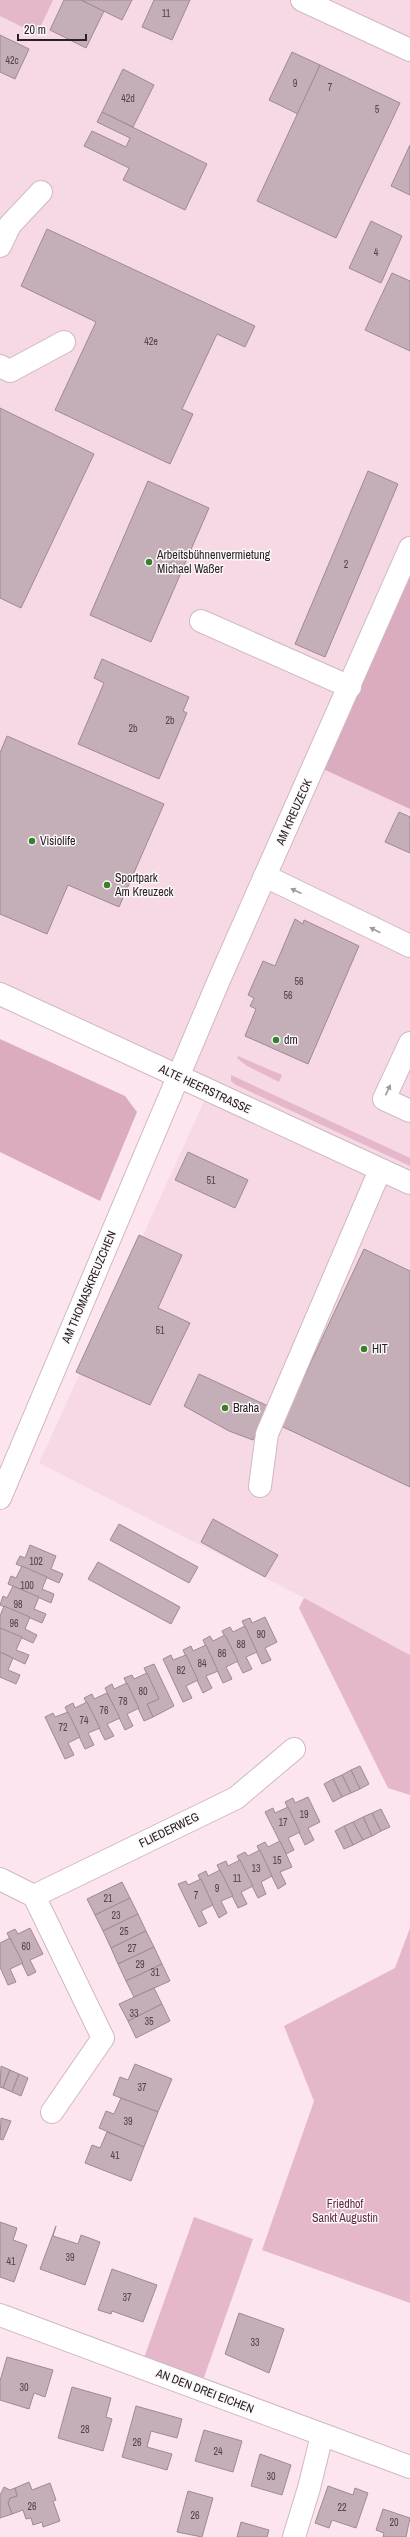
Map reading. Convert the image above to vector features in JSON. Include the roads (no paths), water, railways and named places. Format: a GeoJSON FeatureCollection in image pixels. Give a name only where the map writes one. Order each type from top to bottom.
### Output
{"type":"FeatureCollection","features":[{"type":"Feature","properties":{"kind":"street"},"geometry":{"type":"LineString","coordinates":[[302,0],[410,50]]}},
{"type":"Feature","properties":{"kind":"street"},"geometry":{"type":"LineString","coordinates":[[0,246],[10,225],[41,192]]}},
{"type":"Feature","properties":{"kind":"street"},"geometry":{"type":"LineString","coordinates":[[0,366],[10,371],[64,342]]}},
{"type":"Feature","properties":{"kind":"street","name":"AM KREUZECK"},"geometry":{"type":"LineString","coordinates":[[180,1077],[265,876],[350,687],[410,548]]}},
{"type":"Feature","properties":{"kind":"street"},"geometry":{"type":"LineString","coordinates":[[201,621],[350,687]]}},
{"type":"Feature","properties":{"kind":"street"},"geometry":{"type":"LineString","coordinates":[[265,876],[410,946]]}},
{"type":"Feature","properties":{"kind":"street","name":"ALTE HEERSTRASSE"},"geometry":{"type":"LineString","coordinates":[[0,994],[410,1183]]}},
{"type":"Feature","properties":{"kind":"street"},"geometry":{"type":"LineString","coordinates":[[410,1043],[384,1100],[410,1111]]}},
{"type":"Feature","properties":{"kind":"street","name":"AM THOMASKREUZCHEN"},"geometry":{"type":"LineString","coordinates":[[0,1498],[5,1472],[180,1077]]}},
{"type":"Feature","properties":{"kind":"street"},"geometry":{"type":"LineString","coordinates":[[260,1486],[267,1434],[380,1170]]}},
{"type":"Feature","properties":{"kind":"street","name":"FLIEDERWEG"},"geometry":{"type":"LineString","coordinates":[[34,1896],[236,1798],[294,1749]]}},
{"type":"Feature","properties":{"kind":"street"},"geometry":{"type":"LineString","coordinates":[[0,1879],[34,1896],[103,2038],[52,2112]]}},
{"type":"Feature","properties":{"kind":"street","name":"AN DEN DREI EICHEN"},"geometry":{"type":"LineString","coordinates":[[0,2315],[410,2467]]}},
{"type":"Feature","properties":{"kind":"street"},"geometry":{"type":"LineString","coordinates":[[294,2537],[309,2488],[322,2435]]}},
{"type":"Feature","properties":{"kind":"place","name":"Arbeitsbühnenvermietung Michael Waßer"},"geometry":{"type":"Point","coordinates":[149,562]}},
{"type":"Feature","properties":{"kind":"place","name":"Visiolife"},"geometry":{"type":"Point","coordinates":[32,841]}},
{"type":"Feature","properties":{"kind":"place","name":"Sportpark Am Kreuzeck"},"geometry":{"type":"Point","coordinates":[107,885]}},
{"type":"Feature","properties":{"kind":"place","name":"dm"},"geometry":{"type":"Point","coordinates":[276,1040]}},
{"type":"Feature","properties":{"kind":"place","name":"HIT"},"geometry":{"type":"Point","coordinates":[364,1349]}},
{"type":"Feature","properties":{"kind":"place","name":"Braha"},"geometry":{"type":"Point","coordinates":[225,1408]}},
{"type":"Feature","properties":{"kind":"park label","name":"Friedhof Sankt Augustin"},"geometry":{"type":"Point","coordinates":[345,2211]}}]}
